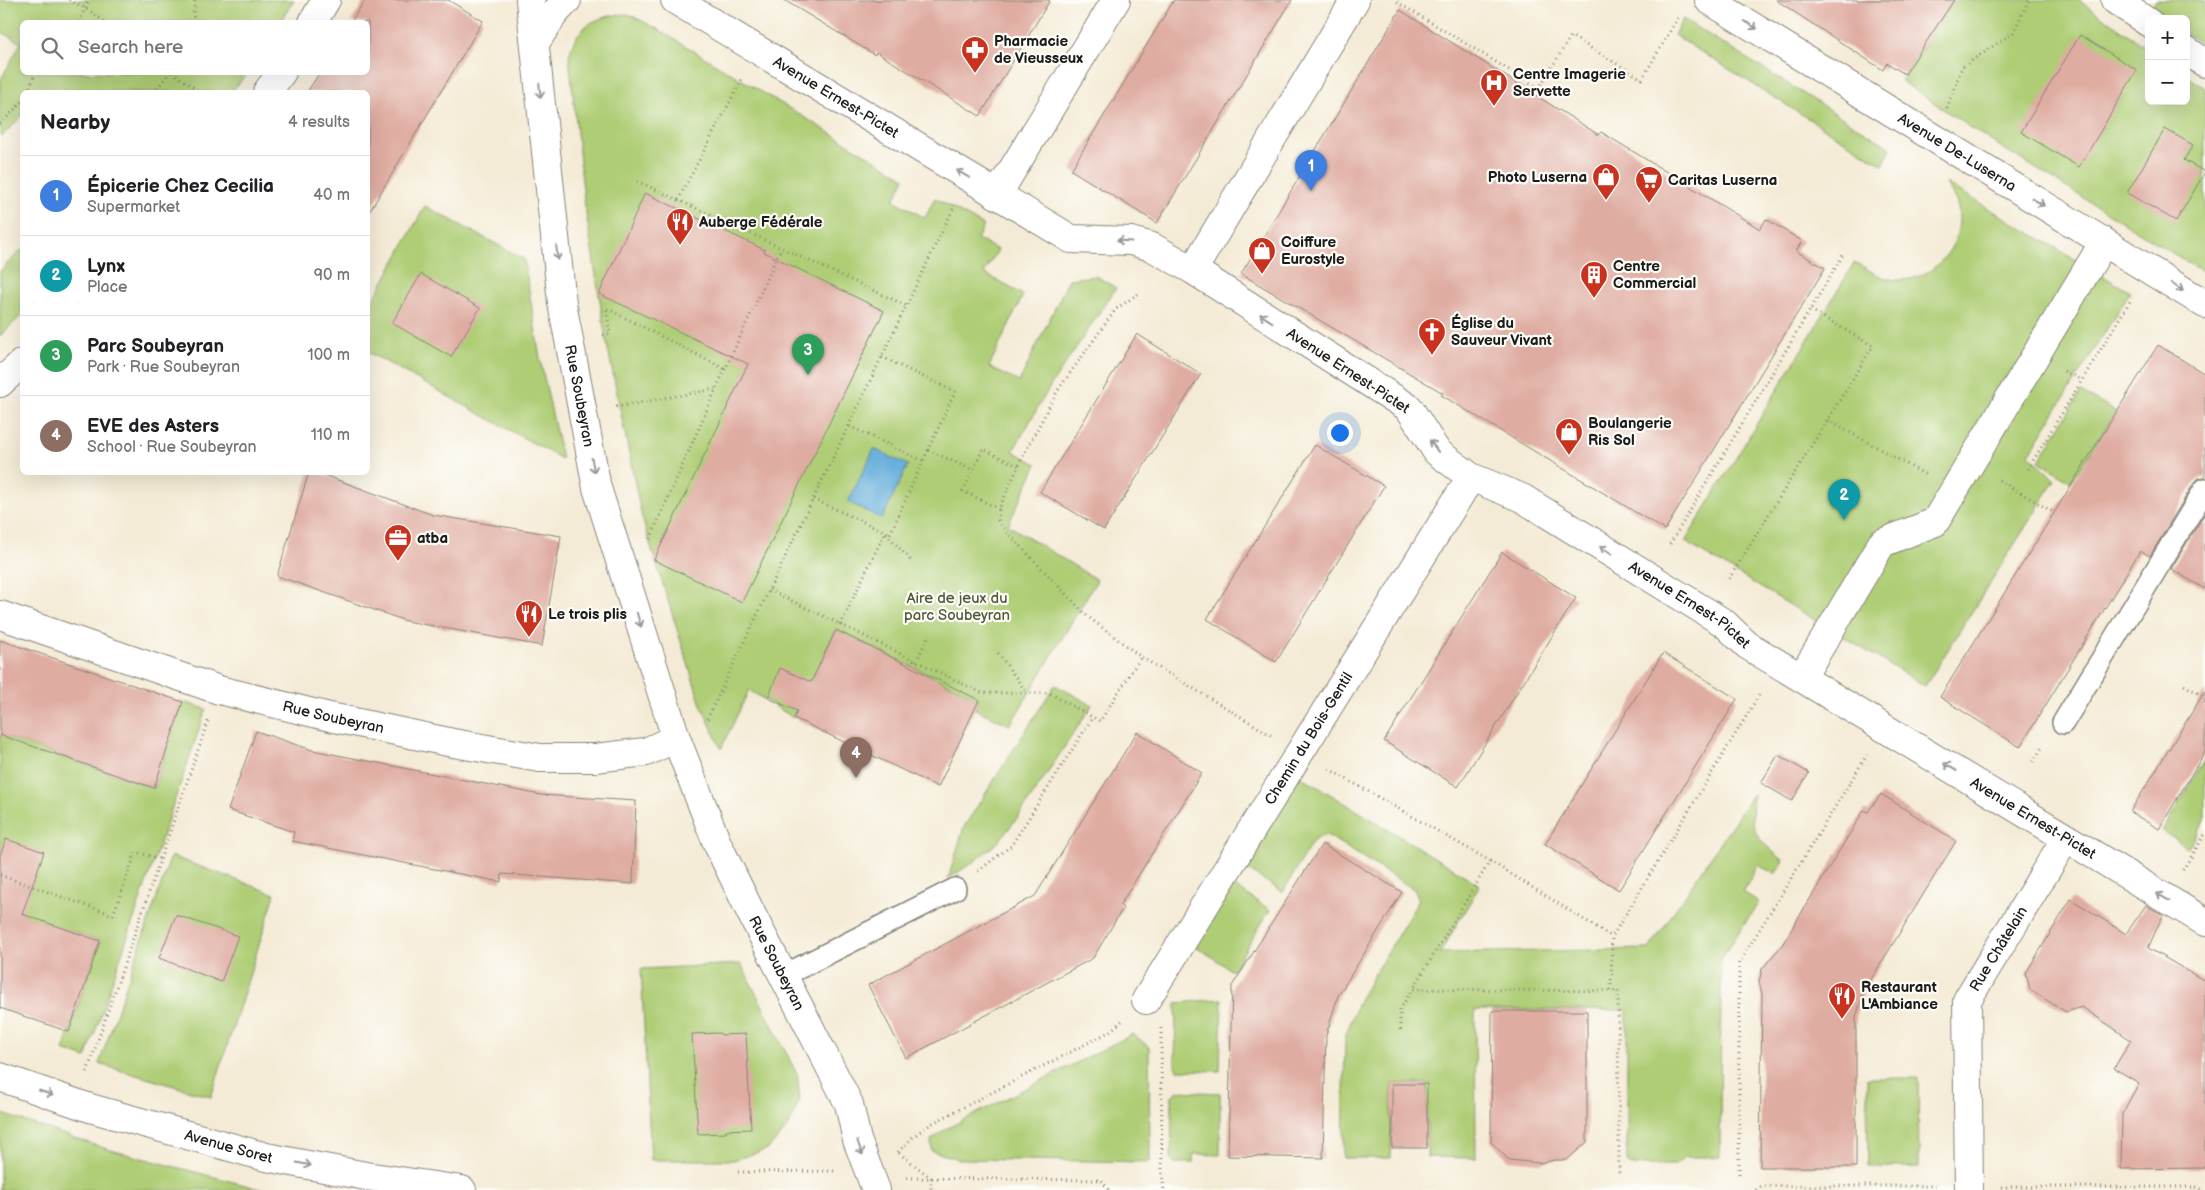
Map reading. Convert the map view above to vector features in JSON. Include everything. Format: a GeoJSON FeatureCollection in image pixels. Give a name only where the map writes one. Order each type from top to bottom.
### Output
{"type":"FeatureCollection","features":[{"type":"Feature","properties":{"kind":"street"},"geometry":{"type":"LineString","coordinates":[[314,20],[326,0]]}},
{"type":"Feature","properties":{"kind":"street","name":"Rue Soubeyran"},"geometry":{"type":"LineString","coordinates":[[530,0],[562,303],[597,488],[676,738],[717,843],[849,1104],[857,1140],[874,1184]]}},
{"type":"Feature","properties":{"kind":"street"},"geometry":{"type":"LineString","coordinates":[[535,43],[554,14],[567,0]]}},
{"type":"Feature","properties":{"kind":"street","name":"Avenue Ernest-Pictet"},"geometry":{"type":"LineString","coordinates":[[675,0],[1071,239],[1131,241],[1152,247],[1193,270],[1410,408],[1437,452],[1471,478],[1522,498],[1724,623],[1747,645],[2205,922]]}},
{"type":"Feature","properties":{"kind":"street"},"geometry":{"type":"LineString","coordinates":[[997,194],[1116,0]]}},
{"type":"Feature","properties":{"kind":"street"},"geometry":{"type":"LineString","coordinates":[[1193,270],[1355,0]]}},
{"type":"Feature","properties":{"kind":"street","name":"Avenue De-Luserna"},"geometry":{"type":"LineString","coordinates":[[1709,0],[2205,304]]}},
{"type":"Feature","properties":{"kind":"street"},"geometry":{"type":"LineString","coordinates":[[2115,0],[2145,20]]}},
{"type":"Feature","properties":{"kind":"street"},"geometry":{"type":"LineString","coordinates":[[2190,53],[2205,63]]}},
{"type":"Feature","properties":{"kind":"street"},"geometry":{"type":"LineString","coordinates":[[268,90],[280,75]]}},
{"type":"Feature","properties":{"kind":"street"},"geometry":{"type":"LineString","coordinates":[[1802,677],[1882,543],[1935,522],[2104,242]]}},
{"type":"Feature","properties":{"kind":"street"},"geometry":{"type":"LineString","coordinates":[[0,384],[20,364]]}},
{"type":"Feature","properties":{"kind":"street","name":"Chemin du Bois-Gentil"},"geometry":{"type":"LineString","coordinates":[[1146,1000],[1471,478]]}},
{"type":"Feature","properties":{"kind":"street","name":"Rue Soubeyran"},"geometry":{"type":"LineString","coordinates":[[0,614],[219,690],[453,743],[540,758],[595,758],[646,752],[676,738]]}},
{"type":"Feature","properties":{"kind":"street","name":"Rue Châtelain"},"geometry":{"type":"LineString","coordinates":[[1969,1190],[1967,1000],[2066,838]]}},
{"type":"Feature","properties":{"kind":"street","name":"Avenue Soret"},"geometry":{"type":"LineString","coordinates":[[0,1077],[90,1108],[266,1157],[366,1176],[462,1190]]}},
{"type":"Feature","properties":{"kind":"lane"},"geometry":{"type":"LineString","coordinates":[[2063,723],[2205,490]]}},
{"type":"Feature","properties":{"kind":"lane"},"geometry":{"type":"LineString","coordinates":[[783,976],[955,888]]}},
{"type":"Feature","properties":{"kind":"path"},"geometry":{"type":"LineString","coordinates":[[69,0],[102,20]]}},
{"type":"Feature","properties":{"kind":"path"},"geometry":{"type":"LineString","coordinates":[[80,20],[89,0]]}},
{"type":"Feature","properties":{"kind":"path"},"geometry":{"type":"LineString","coordinates":[[193,20],[195,0]]}},
{"type":"Feature","properties":{"kind":"path"},"geometry":{"type":"LineString","coordinates":[[1944,116],[1962,67],[2014,34],[2029,0]]}},
{"type":"Feature","properties":{"kind":"path"},"geometry":{"type":"LineString","coordinates":[[1397,2],[1540,88],[1571,36],[1642,80],[1682,12]]}},
{"type":"Feature","properties":{"kind":"path"},"geometry":{"type":"LineString","coordinates":[[678,200],[745,74]]}},
{"type":"Feature","properties":{"kind":"path"},"geometry":{"type":"LineString","coordinates":[[29,90],[35,75]]}},
{"type":"Feature","properties":{"kind":"path"},"geometry":{"type":"LineString","coordinates":[[156,90],[168,75]]}},
{"type":"Feature","properties":{"kind":"path"},"geometry":{"type":"LineString","coordinates":[[175,75],[197,90]]}},
{"type":"Feature","properties":{"kind":"path"},"geometry":{"type":"LineString","coordinates":[[0,124],[20,104]]}},
{"type":"Feature","properties":{"kind":"path"},"geometry":{"type":"LineString","coordinates":[[637,182],[907,306]]}},
{"type":"Feature","properties":{"kind":"path"},"geometry":{"type":"LineString","coordinates":[[686,763],[955,203]]}},
{"type":"Feature","properties":{"kind":"path"},"geometry":{"type":"LineString","coordinates":[[655,528],[716,388],[781,248]]}},
{"type":"Feature","properties":{"kind":"path"},"geometry":{"type":"LineString","coordinates":[[1670,544],[1843,256]]}},
{"type":"Feature","properties":{"kind":"path"},"geometry":{"type":"LineString","coordinates":[[2028,469],[2136,292]]}},
{"type":"Feature","properties":{"kind":"path"},"geometry":{"type":"LineString","coordinates":[[1138,294],[1116,309],[1058,390],[1018,466],[999,509],[998,520],[1003,528],[1087,616],[1140,657],[1299,752],[1490,861],[1612,937]]}},
{"type":"Feature","properties":{"kind":"path"},"geometry":{"type":"LineString","coordinates":[[610,334],[606,308],[725,369]]}},
{"type":"Feature","properties":{"kind":"path"},"geometry":{"type":"LineString","coordinates":[[1728,580],[1873,346],[1811,310]]}},
{"type":"Feature","properties":{"kind":"path"},"geometry":{"type":"LineString","coordinates":[[813,499],[890,534],[955,392],[882,357]]}},
{"type":"Feature","properties":{"kind":"path"},"geometry":{"type":"LineString","coordinates":[[613,408],[716,388]]}},
{"type":"Feature","properties":{"kind":"path"},"geometry":{"type":"LineString","coordinates":[[1828,420],[1954,491]]}},
{"type":"Feature","properties":{"kind":"path"},"geometry":{"type":"LineString","coordinates":[[849,426],[923,461]]}},
{"type":"Feature","properties":{"kind":"path"},"geometry":{"type":"LineString","coordinates":[[928,450],[973,470]]}},
{"type":"Feature","properties":{"kind":"path"},"geometry":{"type":"LineString","coordinates":[[999,509],[963,490],[982,450],[1018,466]]}},
{"type":"Feature","properties":{"kind":"path"},"geometry":{"type":"LineString","coordinates":[[1971,462],[2053,512]]}},
{"type":"Feature","properties":{"kind":"path"},"geometry":{"type":"LineString","coordinates":[[885,532],[914,563]]}},
{"type":"Feature","properties":{"kind":"path"},"geometry":{"type":"LineString","coordinates":[[840,625],[885,532]]}},
{"type":"Feature","properties":{"kind":"path"},"geometry":{"type":"LineString","coordinates":[[769,590],[982,693],[1049,693],[1100,721],[1140,657]]}},
{"type":"Feature","properties":{"kind":"path"},"geometry":{"type":"LineString","coordinates":[[916,661],[928,637]]}},
{"type":"Feature","properties":{"kind":"path"},"geometry":{"type":"LineString","coordinates":[[998,654],[1027,693]]}},
{"type":"Feature","properties":{"kind":"path"},"geometry":{"type":"LineString","coordinates":[[2184,685],[2205,697]]}},
{"type":"Feature","properties":{"kind":"path"},"geometry":{"type":"LineString","coordinates":[[1611,990],[1612,937],[1763,689]]}},
{"type":"Feature","properties":{"kind":"path"},"geometry":{"type":"LineString","coordinates":[[87,1073],[219,690]]}},
{"type":"Feature","properties":{"kind":"path"},"geometry":{"type":"LineString","coordinates":[[955,888],[1012,846],[1093,717]]}},
{"type":"Feature","properties":{"kind":"path"},"geometry":{"type":"LineString","coordinates":[[1739,1174],[1739,963],[1867,755]]}},
{"type":"Feature","properties":{"kind":"path"},"geometry":{"type":"LineString","coordinates":[[2182,872],[2205,834]]}},
{"type":"Feature","properties":{"kind":"path"},"geometry":{"type":"LineString","coordinates":[[0,875],[113,915],[136,852],[160,859]]}},
{"type":"Feature","properties":{"kind":"path"},"geometry":{"type":"LineString","coordinates":[[1400,1030],[1400,1009],[1490,861]]}},
{"type":"Feature","properties":{"kind":"path"},"geometry":{"type":"LineString","coordinates":[[1412,989],[1618,990],[1619,1173]]}},
{"type":"Feature","properties":{"kind":"path"},"geometry":{"type":"LineString","coordinates":[[898,1152],[915,1135],[931,1124],[1110,1032],[1146,1000],[1161,1024],[1162,1171],[1164,1190]]}},
{"type":"Feature","properties":{"kind":"path"},"geometry":{"type":"LineString","coordinates":[[738,1172],[833,1171],[874,1184],[1101,1180],[1109,1190]]}},
{"type":"Feature","properties":{"kind":"green space"},"geometry":{"type":"Polygon","coordinates":[[[0,0],[294,0],[281,20],[20,20],[20,42],[0,31],[0,0]]]}},
{"type":"Feature","properties":{"kind":"green space"},"geometry":{"type":"Polygon","coordinates":[[[1954,0],[2078,0],[2145,46],[2145,105],[2190,105],[2190,78],[2205,88],[2205,273],[1988,139],[1901,81],[1954,0]]]}},
{"type":"Feature","properties":{"kind":"green space"},"geometry":{"type":"Polygon","coordinates":[[[2156,0],[2205,0],[2205,46],[2190,37],[2190,15],[2159,15],[2150,9],[2156,0]]]}},
{"type":"Feature","properties":{"kind":"green space","name":"Aire de jeux du parc Soubeyran"},"geometry":{"type":"Polygon","coordinates":[[[628,14],[654,27],[905,178],[894,200],[925,218],[935,198],[984,226],[977,239],[998,250],[984,273],[1023,295],[989,367],[1019,382],[1069,279],[1096,276],[1116,288],[1051,385],[1013,451],[1037,464],[1008,525],[1097,580],[1010,725],[975,709],[979,699],[836,630],[794,718],[749,690],[721,749],[700,702],[642,518],[606,339],[584,200],[569,56],[575,40],[586,26],[599,19],[613,15],[628,14]]]}},
{"type":"Feature","properties":{"kind":"green space"},"geometry":{"type":"Polygon","coordinates":[[[1683,19],[1891,148],[1883,165],[1674,35],[1683,19]]]}},
{"type":"Feature","properties":{"kind":"green space"},"geometry":{"type":"Polygon","coordinates":[[[20,45],[20,75],[246,75],[233,90],[20,90],[20,118],[2,136],[0,134],[0,81],[20,45]]]}},
{"type":"Feature","properties":{"kind":"green space"},"geometry":{"type":"Polygon","coordinates":[[[1946,183],[2130,292],[2029,454],[2055,480],[1925,686],[1685,542],[1855,262],[1882,277],[1898,280],[1914,278],[1928,272],[1950,250],[1957,235],[1959,220],[1956,201],[1946,183]]]}},
{"type":"Feature","properties":{"kind":"green space"},"geometry":{"type":"Polygon","coordinates":[[[425,206],[524,259],[540,359],[562,459],[370,353],[370,306],[425,206]]]}},
{"type":"Feature","properties":{"kind":"green space"},"geometry":{"type":"Polygon","coordinates":[[[20,251],[20,317],[0,336],[0,271],[20,251]]]}},
{"type":"Feature","properties":{"kind":"green space"},"geometry":{"type":"Polygon","coordinates":[[[2081,392],[2116,412],[2071,482],[2039,461],[2081,392]]]}},
{"type":"Feature","properties":{"kind":"green space"},"geometry":{"type":"Polygon","coordinates":[[[1055,685],[1092,705],[1021,813],[999,841],[979,858],[948,879],[964,827],[1055,685]]]}},
{"type":"Feature","properties":{"kind":"green space"},"geometry":{"type":"Polygon","coordinates":[[[183,702],[206,709],[86,1058],[63,1050],[100,941],[0,907],[0,735],[154,788],[183,702]]]}},
{"type":"Feature","properties":{"kind":"green space"},"geometry":{"type":"Polygon","coordinates":[[[2205,759],[2205,821],[2188,848],[2162,831],[2205,759]]]}},
{"type":"Feature","properties":{"kind":"green space"},"geometry":{"type":"Polygon","coordinates":[[[1300,776],[1480,885],[1440,953],[1649,949],[1753,794],[1752,818],[1756,834],[1766,846],[1784,861],[1775,874],[1758,865],[1743,892],[1759,902],[1721,959],[1720,1157],[1685,1157],[1676,1165],[1631,1165],[1627,1162],[1627,1010],[1475,1010],[1476,1158],[1427,1157],[1427,1084],[1392,1084],[1391,1158],[1343,1158],[1345,1037],[1359,1000],[1419,900],[1415,890],[1327,835],[1314,839],[1283,892],[1243,867],[1300,776]]]}},
{"type":"Feature","properties":{"kind":"green space"},"geometry":{"type":"Polygon","coordinates":[[[171,856],[275,894],[211,1097],[99,1064],[171,856]]]}},
{"type":"Feature","properties":{"kind":"green space"},"geometry":{"type":"Polygon","coordinates":[[[1229,887],[1235,887],[1270,910],[1232,971],[1196,946],[1195,941],[1229,887]]]}},
{"type":"Feature","properties":{"kind":"green space"},"geometry":{"type":"Polygon","coordinates":[[[741,964],[797,1074],[800,1099],[788,1127],[768,1149],[734,1160],[651,1160],[641,969],[741,964]]]}},
{"type":"Feature","properties":{"kind":"green space"},"geometry":{"type":"Polygon","coordinates":[[[1222,999],[1220,1071],[1177,1070],[1175,1066],[1176,1003],[1222,999]]]}},
{"type":"Feature","properties":{"kind":"green space"},"geometry":{"type":"Polygon","coordinates":[[[1133,1034],[1149,1047],[1150,1162],[958,1159],[932,1151],[931,1140],[946,1129],[1133,1034]]]}},
{"type":"Feature","properties":{"kind":"green space"},"geometry":{"type":"Polygon","coordinates":[[[1867,1078],[1918,1078],[1919,1167],[1868,1167],[1867,1078]]]}},
{"type":"Feature","properties":{"kind":"green space"},"geometry":{"type":"Polygon","coordinates":[[[1178,1091],[1220,1093],[1220,1155],[1193,1154],[1193,1163],[1175,1163],[1171,1160],[1172,1096],[1178,1091]]]}},
{"type":"Feature","properties":{"kind":"green space"},"geometry":{"type":"Polygon","coordinates":[[[0,1113],[107,1149],[264,1190],[0,1190],[0,1113]]]}},
{"type":"Feature","properties":{"kind":"water"},"geometry":{"type":"Polygon","coordinates":[[[874,449],[908,465],[882,519],[848,502],[874,449]]]}},
{"type":"Feature","properties":{"kind":"building"},"geometry":{"type":"Polygon","coordinates":[[[365,0],[448,0],[483,21],[370,211],[370,90],[308,90],[318,75],[370,75],[370,20],[352,20],[365,0]]]}},
{"type":"Feature","properties":{"kind":"building"},"geometry":{"type":"Polygon","coordinates":[[[784,0],[1050,0],[980,116],[876,52],[875,55],[784,0]]]}},
{"type":"Feature","properties":{"kind":"building"},"geometry":{"type":"Polygon","coordinates":[[[1174,0],[1292,0],[1157,223],[1071,170],[1174,0]]]}},
{"type":"Feature","properties":{"kind":"building"},"geometry":{"type":"Polygon","coordinates":[[[1776,0],[1954,0],[1905,74],[1887,63],[1883,70],[1776,0]]]}},
{"type":"Feature","properties":{"kind":"building"},"geometry":{"type":"Polygon","coordinates":[[[1400,10],[1599,135],[1601,132],[1760,229],[1766,219],[1802,241],[1796,251],[1825,268],[1665,530],[1441,395],[1443,393],[1241,274],[1400,10]]]}},
{"type":"Feature","properties":{"kind":"building"},"geometry":{"type":"Polygon","coordinates":[[[2080,35],[2137,70],[2079,167],[2021,132],[2080,35]]]}},
{"type":"Feature","properties":{"kind":"building"},"geometry":{"type":"Polygon","coordinates":[[[2165,129],[2193,145],[2184,160],[2205,172],[2176,221],[2127,193],[2165,129]]]}},
{"type":"Feature","properties":{"kind":"building"},"geometry":{"type":"Polygon","coordinates":[[[645,193],[765,250],[764,252],[884,311],[742,602],[654,560],[748,364],[599,294],[645,193]]]}},
{"type":"Feature","properties":{"kind":"building"},"geometry":{"type":"Polygon","coordinates":[[[421,274],[480,308],[451,357],[392,323],[421,274]]]}},
{"type":"Feature","properties":{"kind":"building"},"geometry":{"type":"Polygon","coordinates":[[[1137,334],[1201,374],[1104,530],[1040,492],[1137,334]]]}},
{"type":"Feature","properties":{"kind":"building"},"geometry":{"type":"Polygon","coordinates":[[[2158,345],[2205,374],[2205,477],[2199,478],[2194,483],[2150,556],[2140,551],[2020,747],[1940,697],[2158,345]]]}},
{"type":"Feature","properties":{"kind":"building"},"geometry":{"type":"Polygon","coordinates":[[[1315,445],[1384,486],[1276,662],[1207,619],[1315,445]]]}},
{"type":"Feature","properties":{"kind":"building"},"geometry":{"type":"Polygon","coordinates":[[[308,475],[324,475],[433,515],[561,536],[542,646],[406,621],[277,576],[308,475]]]}},
{"type":"Feature","properties":{"kind":"building"},"geometry":{"type":"Polygon","coordinates":[[[2205,513],[2205,589],[2171,569],[2205,513]]]}},
{"type":"Feature","properties":{"kind":"building"},"geometry":{"type":"Polygon","coordinates":[[[1502,552],[1576,598],[1458,787],[1384,741],[1502,552]]]}},
{"type":"Feature","properties":{"kind":"building"},"geometry":{"type":"Polygon","coordinates":[[[836,630],[979,700],[938,787],[794,718],[797,711],[768,698],[780,668],[811,682],[836,630]]]}},
{"type":"Feature","properties":{"kind":"building"},"geometry":{"type":"Polygon","coordinates":[[[0,640],[183,702],[154,788],[0,735],[0,640]]]}},
{"type":"Feature","properties":{"kind":"building"},"geometry":{"type":"Polygon","coordinates":[[[1663,653],[1737,699],[1619,890],[1545,844],[1663,653]]]}},
{"type":"Feature","properties":{"kind":"building"},"geometry":{"type":"Polygon","coordinates":[[[2205,691],[2205,752],[2159,829],[2130,812],[2205,691]]]}},
{"type":"Feature","properties":{"kind":"building"},"geometry":{"type":"Polygon","coordinates":[[[256,731],[312,750],[541,795],[636,801],[633,884],[502,874],[501,882],[292,841],[294,832],[228,810],[256,731]]]}},
{"type":"Feature","properties":{"kind":"building"},"geometry":{"type":"Polygon","coordinates":[[[1137,732],[1202,773],[1120,905],[1123,908],[1093,958],[906,1058],[868,985],[1035,896],[1137,732]]]}},
{"type":"Feature","properties":{"kind":"building"},"geometry":{"type":"Polygon","coordinates":[[[1778,755],[1809,773],[1792,801],[1761,783],[1778,755]]]}},
{"type":"Feature","properties":{"kind":"building"},"geometry":{"type":"Polygon","coordinates":[[[1881,794],[1956,841],[1864,991],[1856,1017],[1856,1167],[1760,1167],[1762,994],[1759,982],[1762,969],[1782,945],[1864,810],[1868,812],[1881,794]]]}},
{"type":"Feature","properties":{"kind":"building"},"geometry":{"type":"Polygon","coordinates":[[[6,839],[44,852],[22,914],[100,941],[69,1032],[0,1008],[0,855],[6,839]]]}},
{"type":"Feature","properties":{"kind":"building"},"geometry":{"type":"Polygon","coordinates":[[[1322,844],[1402,892],[1338,996],[1326,1035],[1323,1158],[1228,1156],[1232,986],[1322,844]]]}},
{"type":"Feature","properties":{"kind":"building"},"geometry":{"type":"Polygon","coordinates":[[[2071,899],[2126,934],[2146,905],[2163,915],[2148,948],[2205,981],[2205,1168],[2121,1169],[2122,1114],[2139,1083],[2114,1068],[2131,1040],[2082,1007],[2066,1012],[2030,990],[2026,973],[2071,899]]]}},
{"type":"Feature","properties":{"kind":"building"},"geometry":{"type":"Polygon","coordinates":[[[176,915],[238,936],[221,982],[159,958],[176,915]]]}},
{"type":"Feature","properties":{"kind":"building"},"geometry":{"type":"Polygon","coordinates":[[[1492,1011],[1587,1011],[1587,1142],[1567,1160],[1539,1163],[1509,1160],[1491,1142],[1492,1011]]]}},
{"type":"Feature","properties":{"kind":"building"},"geometry":{"type":"Polygon","coordinates":[[[720,1033],[721,1035],[746,1034],[751,1129],[726,1130],[726,1133],[698,1134],[692,1034],[720,1033]]]}},
{"type":"Feature","properties":{"kind":"building"},"geometry":{"type":"Polygon","coordinates":[[[1392,1084],[1427,1084],[1427,1148],[1392,1148],[1392,1084]]]}},
{"type":"Feature","properties":{"kind":"place","name":"Pharmacie de Vieusseux"},"geometry":{"type":"Point","coordinates":[975,74]}},
{"type":"Feature","properties":{"kind":"place","name":"Centre Imagerie Servette"},"geometry":{"type":"Point","coordinates":[1494,107]}},
{"type":"Feature","properties":{"kind":"place","name":"Épicerie Chez Cecilia"},"geometry":{"type":"Point","coordinates":[1311,191]}},
{"type":"Feature","properties":{"kind":"place","name":"Photo Luserna"},"geometry":{"type":"Point","coordinates":[1606,201]}},
{"type":"Feature","properties":{"kind":"place","name":"Caritas Luserna"},"geometry":{"type":"Point","coordinates":[1649,204]}},
{"type":"Feature","properties":{"kind":"place","name":"Auberge Fédérale"},"geometry":{"type":"Point","coordinates":[680,246]}},
{"type":"Feature","properties":{"kind":"place","name":"Coiffure Eurostyle"},"geometry":{"type":"Point","coordinates":[1262,275]}},
{"type":"Feature","properties":{"kind":"place","name":"Centre Commercial"},"geometry":{"type":"Point","coordinates":[1594,299]}},
{"type":"Feature","properties":{"kind":"place","name":"Église du Sauveur Vivant"},"geometry":{"type":"Point","coordinates":[1432,356]}},
{"type":"Feature","properties":{"kind":"place","name":"Parc Soubeyran"},"geometry":{"type":"Point","coordinates":[808,375]}},
{"type":"Feature","properties":{"kind":"place","name":"Boulangerie Ris Sol"},"geometry":{"type":"Point","coordinates":[1569,456]}},
{"type":"Feature","properties":{"kind":"place","name":"Lynx"},"geometry":{"type":"Point","coordinates":[1844,520]}},
{"type":"Feature","properties":{"kind":"place","name":"atba"},"geometry":{"type":"Point","coordinates":[398,562]}},
{"type":"Feature","properties":{"kind":"place","name":"Le trois plis"},"geometry":{"type":"Point","coordinates":[529,638]}},
{"type":"Feature","properties":{"kind":"place","name":"EVE des Asters"},"geometry":{"type":"Point","coordinates":[856,778]}},
{"type":"Feature","properties":{"kind":"place","name":"Restaurant L'Ambiance"},"geometry":{"type":"Point","coordinates":[1842,1020]}}]}
